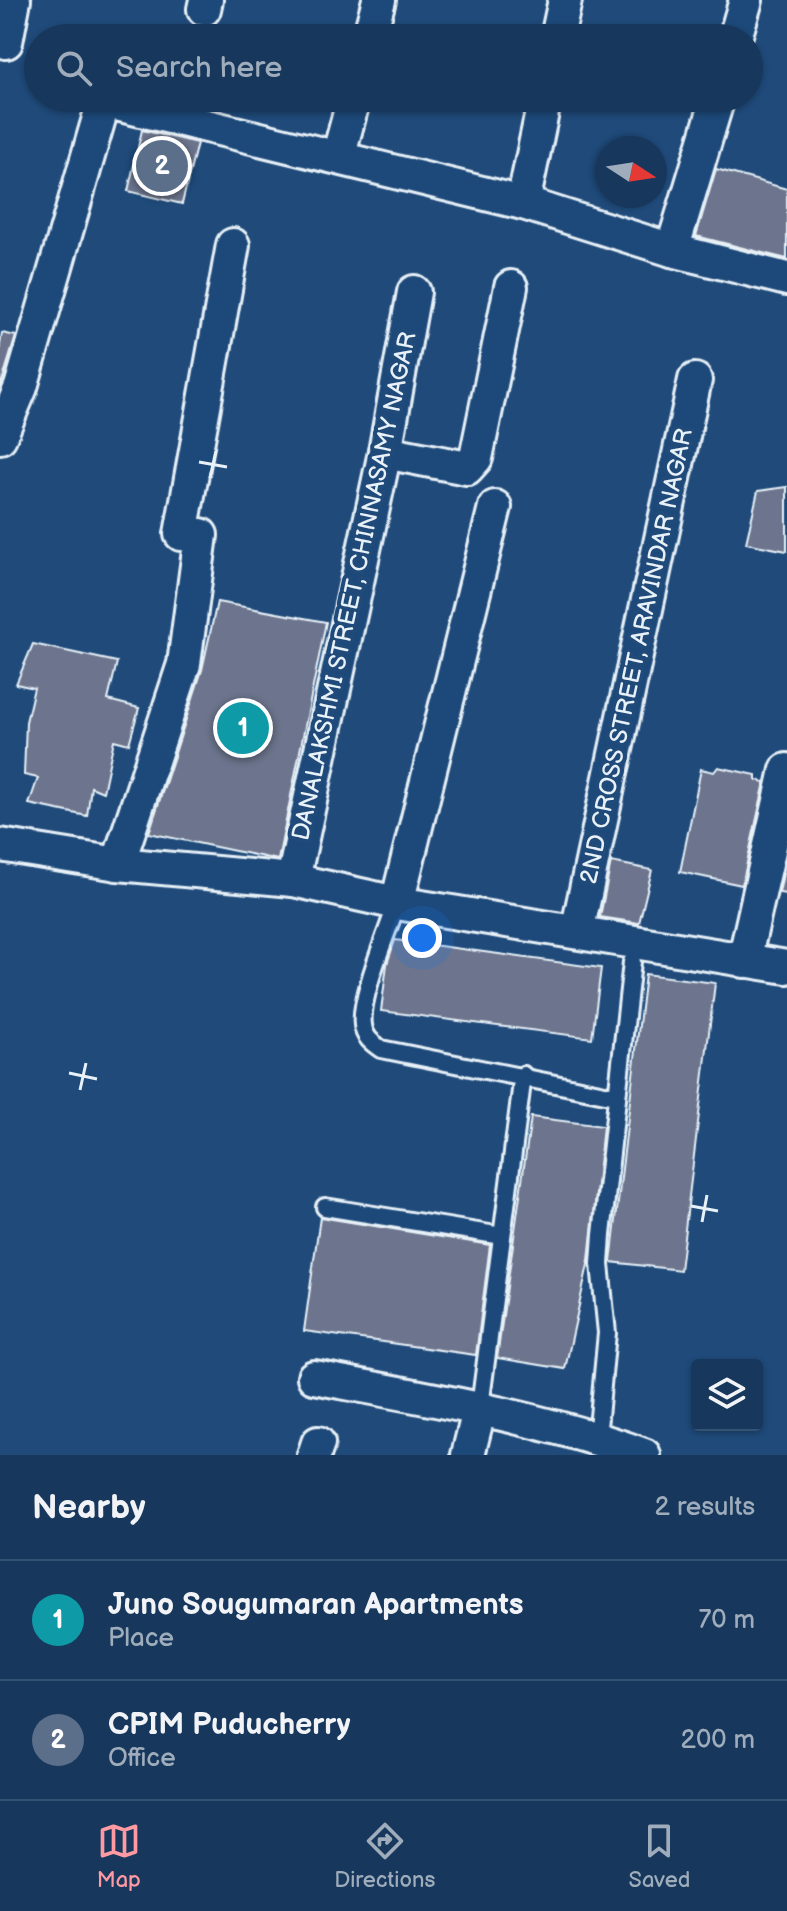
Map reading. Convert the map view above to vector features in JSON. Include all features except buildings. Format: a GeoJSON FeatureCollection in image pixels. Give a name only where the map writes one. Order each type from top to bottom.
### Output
{"type":"FeatureCollection","features":[{"type":"Feature","properties":{"kind":"street"},"geometry":{"type":"LineString","coordinates":[[6,42],[14,0]]}},
{"type":"Feature","properties":{"kind":"street"},"geometry":{"type":"LineString","coordinates":[[373,24],[379,0]]}},
{"type":"Feature","properties":{"kind":"street"},"geometry":{"type":"LineString","coordinates":[[560,24],[565,0]]}},
{"type":"Feature","properties":{"kind":"street"},"geometry":{"type":"LineString","coordinates":[[739,24],[746,0]]}},
{"type":"Feature","properties":{"kind":"street"},"geometry":{"type":"LineString","coordinates":[[0,437],[21,387],[101,112]]}},
{"type":"Feature","properties":{"kind":"street"},"geometry":{"type":"LineString","coordinates":[[150,112],[523,203],[672,250],[787,279]]}},
{"type":"Feature","properties":{"kind":"street"},"geometry":{"type":"LineString","coordinates":[[338,157],[350,112]]}},
{"type":"Feature","properties":{"kind":"street"},"geometry":{"type":"LineString","coordinates":[[523,203],[542,112]]}},
{"type":"Feature","properties":{"kind":"street"},"geometry":{"type":"LineString","coordinates":[[672,250],[714,112]]}},
{"type":"Feature","properties":{"kind":"street"},"geometry":{"type":"LineString","coordinates":[[118,864],[184,664],[201,535],[181,534],[233,245]]}},
{"type":"Feature","properties":{"kind":"street"},"geometry":{"type":"LineString","coordinates":[[385,452],[467,468],[476,458],[511,287]]}},
{"type":"Feature","properties":{"kind":"street","name":"DANALAKSHMI STREET, CHINNASAMY NAGAR"},"geometry":{"type":"LineString","coordinates":[[293,880],[385,452],[414,292]]}},
{"type":"Feature","properties":{"kind":"street","name":"2ND CROSS STREET, ARAVINDAR NAGAR"},"geometry":{"type":"LineString","coordinates":[[577,932],[695,380]]}},
{"type":"Feature","properties":{"kind":"street"},"geometry":{"type":"LineString","coordinates":[[397,903],[495,507]]}},
{"type":"Feature","properties":{"kind":"street"},"geometry":{"type":"LineString","coordinates":[[744,961],[787,770]]}},
{"type":"Feature","properties":{"kind":"street"},"geometry":{"type":"LineString","coordinates":[[0,845],[118,864],[293,880],[397,903],[787,967]]}},
{"type":"Feature","properties":{"kind":"street"},"geometry":{"type":"LineString","coordinates":[[314,1377],[480,1407],[597,1438],[644,1455]]}},
{"type":"Feature","properties":{"kind":"street"},"geometry":{"type":"LineString","coordinates":[[468,1455],[480,1407]]}},
{"type":"Feature","properties":{"kind":"lane"},"geometry":{"type":"LineString","coordinates":[[397,903],[364,1005],[363,1025],[368,1040],[381,1049],[523,1075],[615,1096]]}},
{"type":"Feature","properties":{"kind":"lane"},"geometry":{"type":"LineString","coordinates":[[597,1438],[607,1333],[600,1264],[615,1096],[632,962]]}},
{"type":"Feature","properties":{"kind":"lane"},"geometry":{"type":"LineString","coordinates":[[480,1407],[523,1075]]}},
{"type":"Feature","properties":{"kind":"lane"},"geometry":{"type":"LineString","coordinates":[[325,1207],[502,1236]]}},
{"type":"Feature","properties":{"kind":"place","name":"CPIM Puducherry"},"geometry":{"type":"Point","coordinates":[162,166]}},
{"type":"Feature","properties":{"kind":"place","name":"Juno Sougumaran Apartments"},"geometry":{"type":"Point","coordinates":[243,728]}}]}
